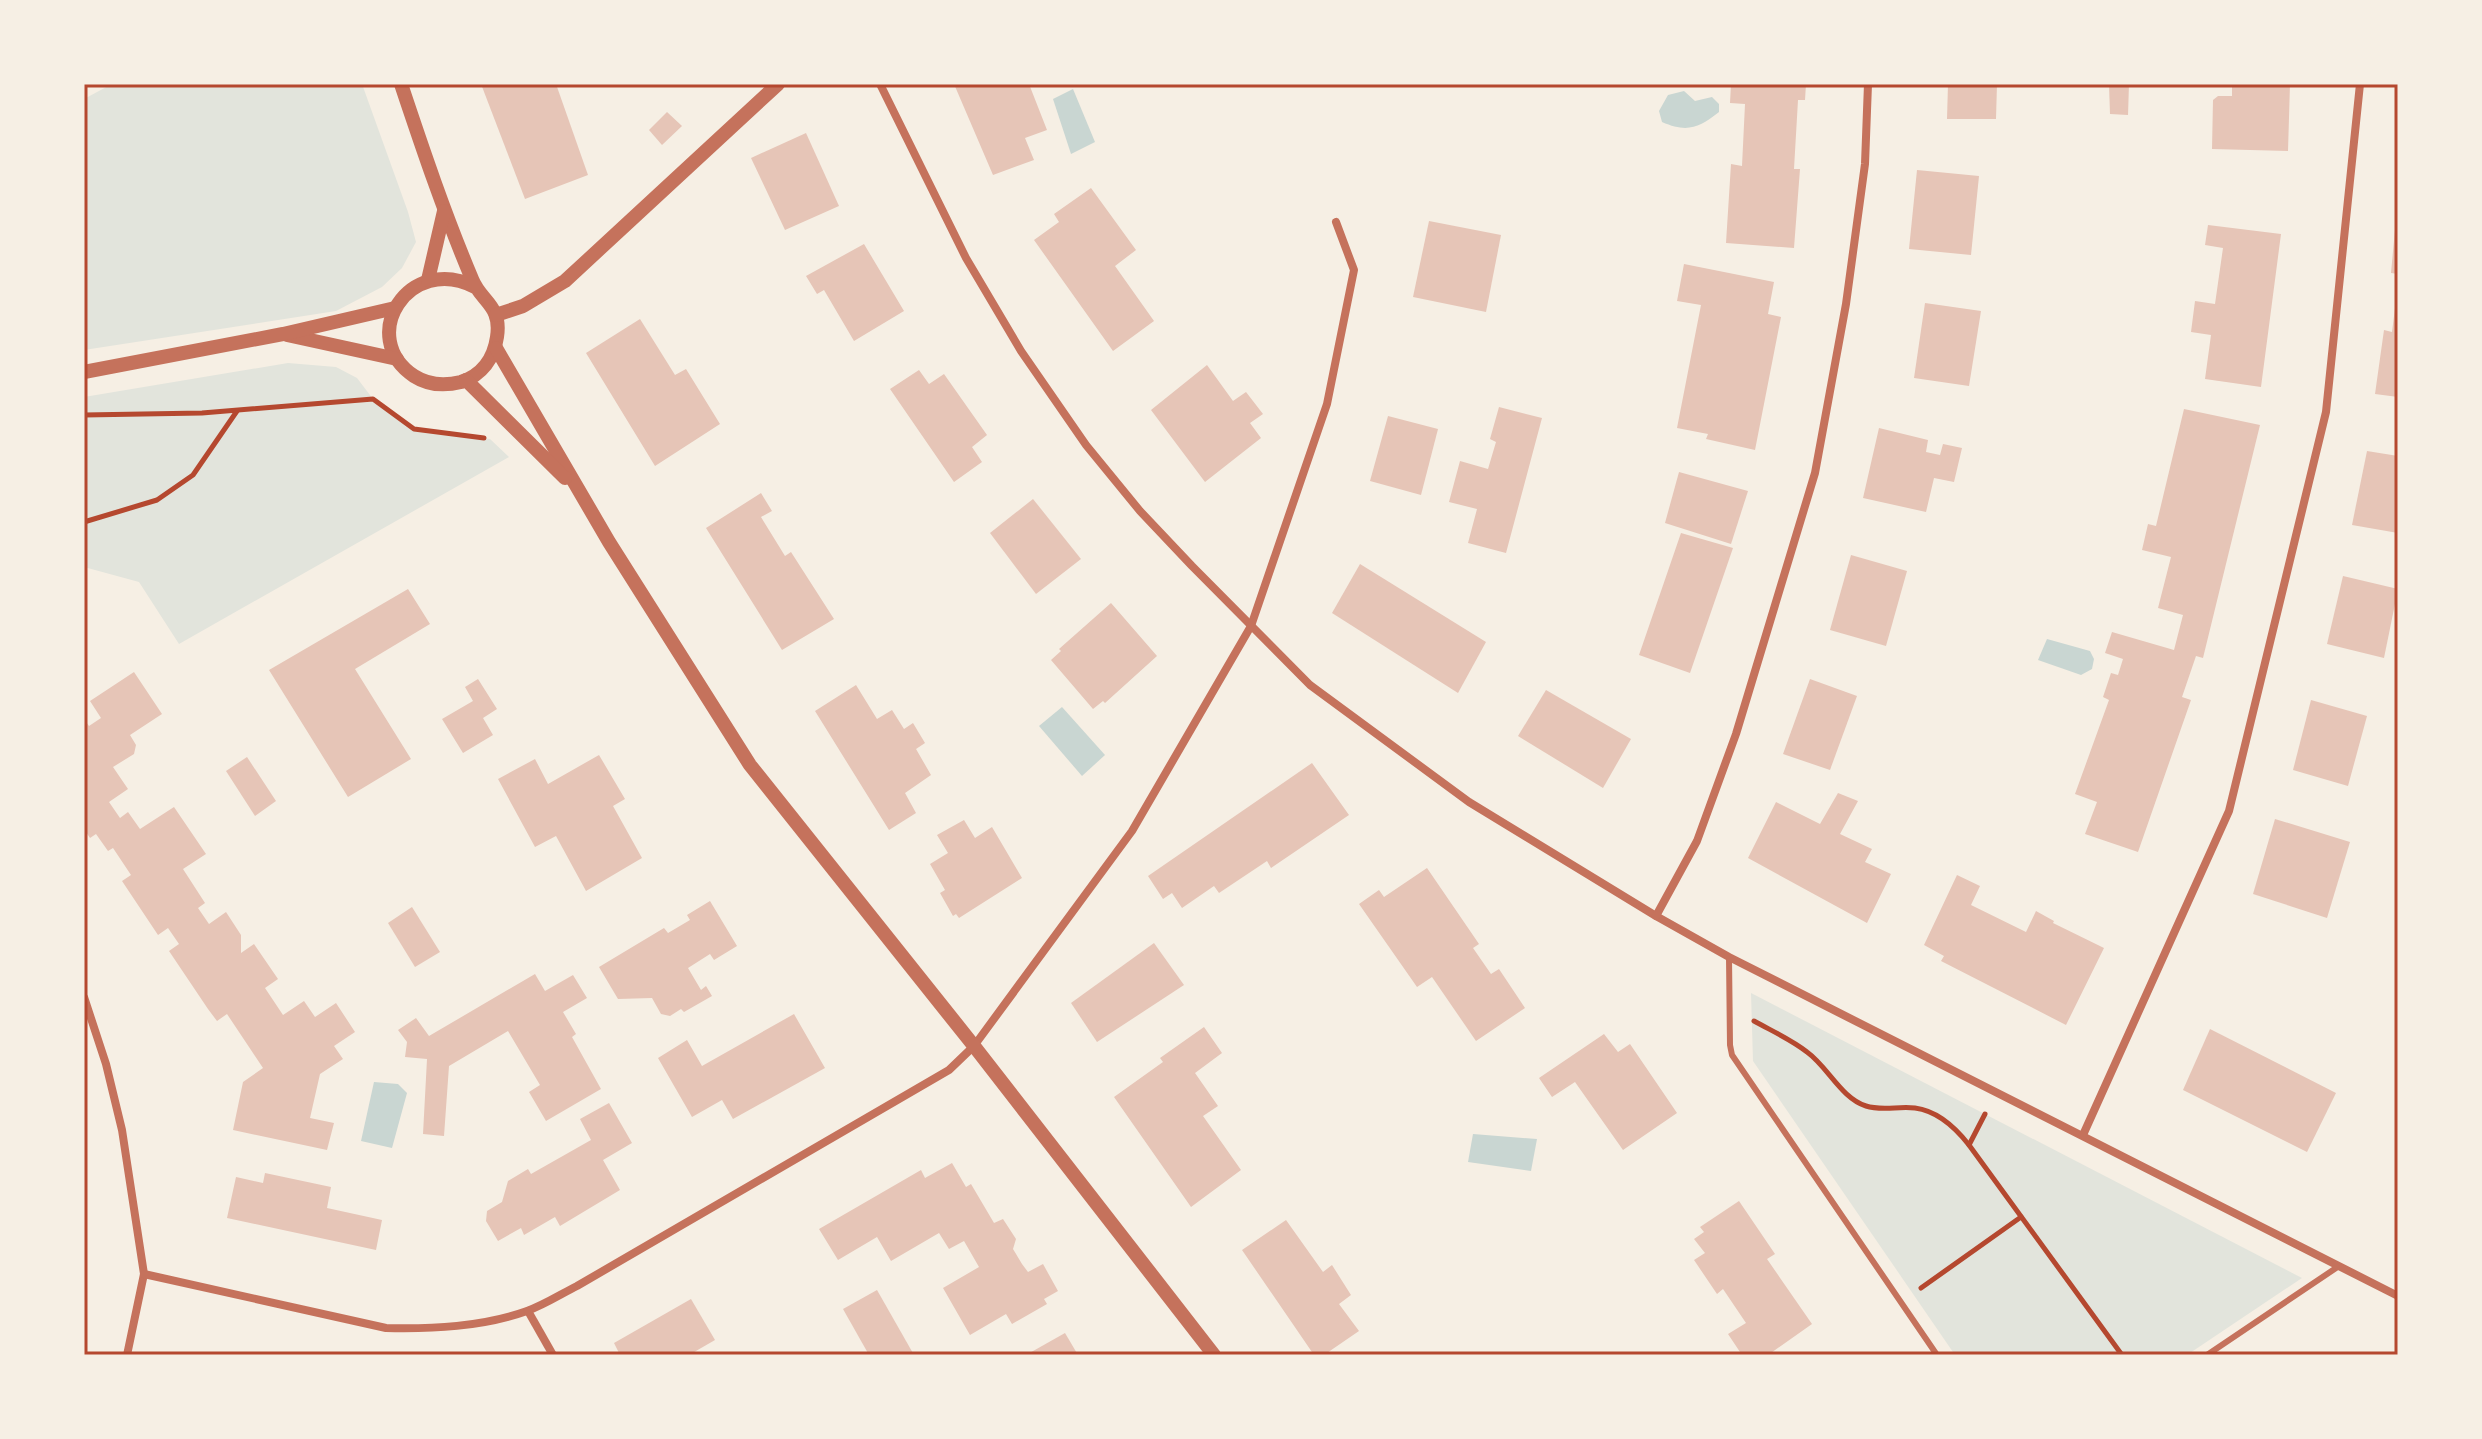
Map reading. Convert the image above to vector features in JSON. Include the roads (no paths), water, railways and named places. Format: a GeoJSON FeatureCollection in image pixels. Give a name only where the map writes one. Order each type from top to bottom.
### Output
{"type":"FeatureCollection","features":[{"type":"Feature","properties":{"kind":"street"},"geometry":{"type":"LineString","coordinates":[[401,84],[444,211],[475,287]]}},
{"type":"Feature","properties":{"kind":"street"},"geometry":{"type":"LineString","coordinates":[[496,315],[523,306],[565,281],[778,84]]}},
{"type":"Feature","properties":{"kind":"street"},"geometry":{"type":"LineString","coordinates":[[880,84],[966,258],[1021,351],[1086,445],[1140,511],[1310,685],[1469,802],[1729,957],[2398,1296]]}},
{"type":"Feature","properties":{"kind":"street"},"geometry":{"type":"LineString","coordinates":[[1656,916],[1697,841],[1736,734],[1815,473],[1846,304],[1863,179],[1868,84]]}},
{"type":"Feature","properties":{"kind":"street"},"geometry":{"type":"LineString","coordinates":[[2083,1135],[2229,811],[2326,412],[2360,84]]}},
{"type":"Feature","properties":{"kind":"street"},"geometry":{"type":"LineString","coordinates":[[428,280],[444,211]]}},
{"type":"Feature","properties":{"kind":"street"},"geometry":{"type":"LineString","coordinates":[[144,1274],[386,1328],[424,1329],[480,1322],[528,1311],[591,1278],[949,1070],[974,1046],[1132,831],[1251,626],[1327,404],[1354,270],[1336,222]]}},
{"type":"Feature","properties":{"kind":"street"},"geometry":{"type":"LineString","coordinates":[[444,277],[460,279],[488,299],[496,315],[496,348],[479,373],[466,380],[443,384],[420,380],[397,359],[391,342],[390,325],[395,308],[403,295],[428,280],[444,277]]}},
{"type":"Feature","properties":{"kind":"street"},"geometry":{"type":"LineString","coordinates":[[84,372],[283,334],[395,308]]}},
{"type":"Feature","properties":{"kind":"street"},"geometry":{"type":"LineString","coordinates":[[283,334],[397,359]]}},
{"type":"Feature","properties":{"kind":"street"},"geometry":{"type":"LineString","coordinates":[[496,348],[581,494],[750,765],[1214,1355]]}},
{"type":"Feature","properties":{"kind":"street"},"geometry":{"type":"LineString","coordinates":[[466,380],[581,494]]}},
{"type":"Feature","properties":{"kind":"street"},"geometry":{"type":"LineString","coordinates":[[84,997],[106,1064],[122,1130],[144,1274],[127,1355]]}},
{"type":"Feature","properties":{"kind":"street"},"geometry":{"type":"LineString","coordinates":[[528,1311],[553,1355]]}},
{"type":"Feature","properties":{"kind":"lane"},"geometry":{"type":"LineString","coordinates":[[1729,957],[1730,1045],[1739,1068],[1937,1355]]}},
{"type":"Feature","properties":{"kind":"lane"},"geometry":{"type":"LineString","coordinates":[[2207,1355],[2339,1266]]}}]}
